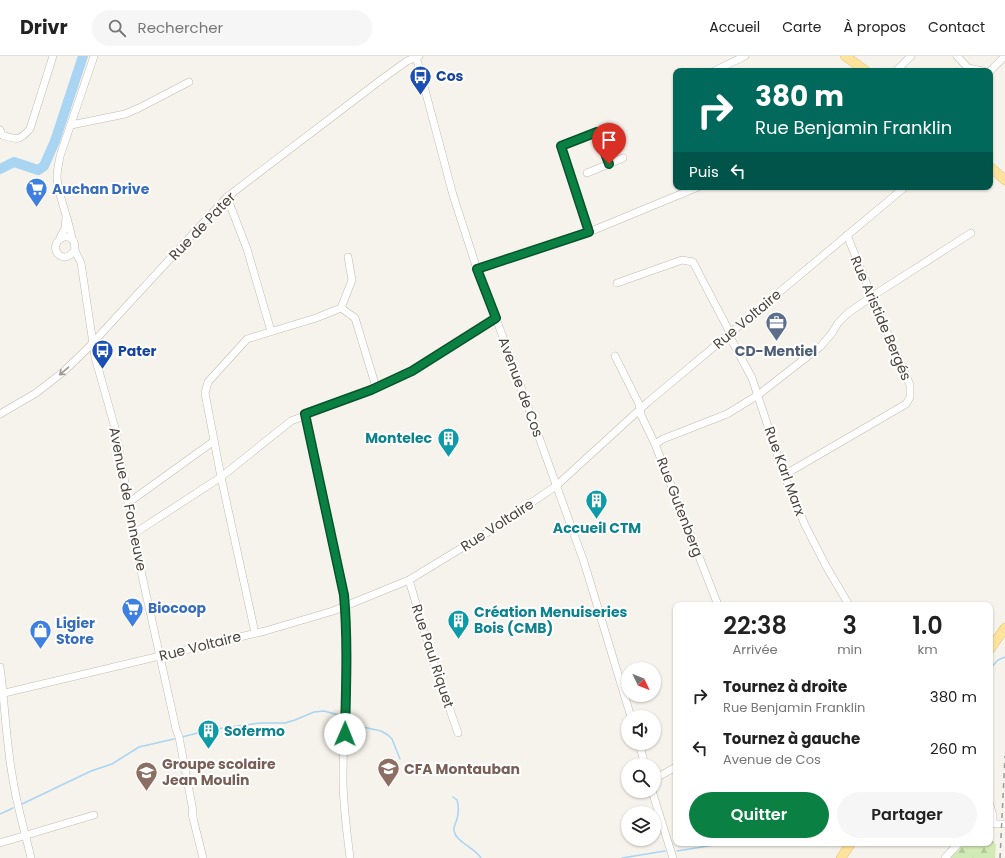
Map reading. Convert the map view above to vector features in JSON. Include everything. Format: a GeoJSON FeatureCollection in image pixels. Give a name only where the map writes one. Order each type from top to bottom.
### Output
{"type":"FeatureCollection","features":[{"type":"Feature","properties":{"kind":"main road"},"geometry":{"type":"LineString","coordinates":[[845,56],[862,68]]}},
{"type":"Feature","properties":{"kind":"main road"},"geometry":{"type":"LineString","coordinates":[[993,170],[1005,180]]}},
{"type":"Feature","properties":{"kind":"main road"},"geometry":{"type":"LineString","coordinates":[[993,644],[1005,628]]}},
{"type":"Feature","properties":{"kind":"main road"},"geometry":{"type":"LineString","coordinates":[[840,858],[849,846]]}},
{"type":"Feature","properties":{"kind":"street"},"geometry":{"type":"LineString","coordinates":[[0,130],[2,135],[14,140],[22,138],[30,129],[53,56]]}},
{"type":"Feature","properties":{"kind":"street","name":"Avenue de Fonneuve"},"geometry":{"type":"LineString","coordinates":[[94,56],[60,156],[57,177],[72,239],[75,244],[75,250],[81,263],[92,344],[114,428],[133,532],[176,729],[186,798],[193,817],[203,858]]}},
{"type":"Feature","properties":{"kind":"street","name":"Rue de Pater"},"geometry":{"type":"LineString","coordinates":[[0,414],[36,393],[63,372],[92,344],[227,198],[382,79],[417,56]]}},
{"type":"Feature","properties":{"kind":"street","name":"Avenue de Cos"},"geometry":{"type":"LineString","coordinates":[[417,56],[453,195],[477,269],[584,562],[629,710]]}},
{"type":"Feature","properties":{"kind":"street"},"geometry":{"type":"LineString","coordinates":[[720,68],[745,56]]}},
{"type":"Feature","properties":{"kind":"street"},"geometry":{"type":"LineString","coordinates":[[899,68],[911,56]]}},
{"type":"Feature","properties":{"kind":"street"},"geometry":{"type":"LineString","coordinates":[[957,56],[965,68]]}},
{"type":"Feature","properties":{"kind":"street"},"geometry":{"type":"LineString","coordinates":[[993,68],[1005,56]]}},
{"type":"Feature","properties":{"kind":"street"},"geometry":{"type":"LineString","coordinates":[[71,125],[125,114],[189,82]]}},
{"type":"Feature","properties":{"kind":"street"},"geometry":{"type":"LineString","coordinates":[[589,232],[561,146],[610,126]]}},
{"type":"Feature","properties":{"kind":"street"},"geometry":{"type":"LineString","coordinates":[[597,132],[609,164]]}},
{"type":"Feature","properties":{"kind":"street"},"geometry":{"type":"LineString","coordinates":[[587,173],[623,158]]}},
{"type":"Feature","properties":{"kind":"street"},"geometry":{"type":"LineString","coordinates":[[477,269],[589,232],[691,190]]}},
{"type":"Feature","properties":{"kind":"street","name":"Rue Voltaire"},"geometry":{"type":"LineString","coordinates":[[2,694],[265,631],[333,611],[409,580],[488,532],[556,486],[640,410],[901,190]]}},
{"type":"Feature","properties":{"kind":"street"},"geometry":{"type":"LineString","coordinates":[[227,198],[247,249],[271,331]]}},
{"type":"Feature","properties":{"kind":"street","name":"Avenue de Fonneuve"},"geometry":{"type":"LineString","coordinates":[[66,213],[65,228],[56,243],[56,250],[59,255],[72,258],[82,269]]}},
{"type":"Feature","properties":{"kind":"street"},"geometry":{"type":"LineString","coordinates":[[655,444],[663,439],[727,414],[758,394],[821,346],[838,323],[872,297],[971,233]]}},
{"type":"Feature","properties":{"kind":"street","name":"Rue Aristide Bergés"},"geometry":{"type":"LineString","coordinates":[[784,475],[906,404],[910,397],[910,385],[847,235]]}},
{"type":"Feature","properties":{"kind":"street"},"geometry":{"type":"LineString","coordinates":[[60,238],[66,237],[72,239]]}},
{"type":"Feature","properties":{"kind":"street"},"geometry":{"type":"LineString","coordinates":[[66,257],[72,255],[75,250]]}},
{"type":"Feature","properties":{"kind":"street"},"geometry":{"type":"LineString","coordinates":[[255,633],[221,477],[205,393],[208,382],[247,339],[316,318],[341,308],[352,280],[348,257]]}},
{"type":"Feature","properties":{"kind":"street","name":"Rue Karl Marx"},"geometry":{"type":"LineString","coordinates":[[617,283],[682,260],[693,262],[752,378],[784,475],[805,525],[846,602]]}},
{"type":"Feature","properties":{"kind":"street"},"geometry":{"type":"LineString","coordinates":[[341,308],[355,318],[376,387]]}},
{"type":"Feature","properties":{"kind":"street"},"geometry":{"type":"LineString","coordinates":[[133,532],[138,531],[221,477],[291,421],[412,371],[496,318]]}},
{"type":"Feature","properties":{"kind":"street","name":"Rue Gutenberg"},"geometry":{"type":"LineString","coordinates":[[615,356],[639,404],[640,410],[655,444],[717,602]]}},
{"type":"Feature","properties":{"kind":"street"},"geometry":{"type":"LineString","coordinates":[[305,414],[344,595],[346,682],[343,781],[350,858]]}},
{"type":"Feature","properties":{"kind":"street"},"geometry":{"type":"LineString","coordinates":[[128,503],[214,441]]}},
{"type":"Feature","properties":{"kind":"street","name":"Rue Paul Riquet"},"geometry":{"type":"LineString","coordinates":[[409,580],[435,667],[458,733]]}},
{"type":"Feature","properties":{"kind":"street"},"geometry":{"type":"LineString","coordinates":[[0,666],[12,778],[31,858]]}},
{"type":"Feature","properties":{"kind":"street"},"geometry":{"type":"LineString","coordinates":[[661,775],[673,769]]}},
{"type":"Feature","properties":{"kind":"street"},"geometry":{"type":"LineString","coordinates":[[654,798],[673,858]]}},
{"type":"Feature","properties":{"kind":"street"},"geometry":{"type":"LineString","coordinates":[[0,844],[94,815]]}},
{"type":"Feature","properties":{"kind":"street"},"geometry":{"type":"LineString","coordinates":[[993,824],[1005,824]]}},
{"type":"Feature","properties":{"kind":"street"},"geometry":{"type":"LineString","coordinates":[[946,858],[956,846]]}},
{"type":"Feature","properties":{"kind":"green space"},"geometry":{"type":"Polygon","coordinates":[[[993,842],[996,845],[995,858],[950,858],[962,846],[993,846],[993,842]]]}},
{"type":"Feature","properties":{"kind":"waterway"},"geometry":{"type":"LineString","coordinates":[[0,169],[14,162],[38,170],[44,166],[55,141],[83,56]]}},
{"type":"Feature","properties":{"kind":"waterway"},"geometry":{"type":"LineString","coordinates":[[993,666],[998,660],[1005,657]]}},
{"type":"Feature","properties":{"kind":"waterway"},"geometry":{"type":"LineString","coordinates":[[182,737],[209,730],[260,723],[285,723],[314,712],[324,711],[339,715]]}},
{"type":"Feature","properties":{"kind":"waterway"},"geometry":{"type":"LineString","coordinates":[[349,718],[363,727],[381,731],[388,735],[392,739],[400,759]]}},
{"type":"Feature","properties":{"kind":"waterway"},"geometry":{"type":"LineString","coordinates":[[22,804],[91,771],[112,764],[139,747],[174,739]]}},
{"type":"Feature","properties":{"kind":"waterway"},"geometry":{"type":"LineString","coordinates":[[453,797],[457,800],[458,807],[458,816],[454,828],[455,835],[475,851],[481,858]]}},
{"type":"Feature","properties":{"kind":"waterway"},"geometry":{"type":"LineString","coordinates":[[0,814],[13,808]]}},
{"type":"Feature","properties":{"kind":"waterway"},"geometry":{"type":"LineString","coordinates":[[677,851],[708,846]]}},
{"type":"Feature","properties":{"kind":"waterway"},"geometry":{"type":"LineString","coordinates":[[622,858],[665,851]]}},
{"type":"Feature","properties":{"kind":"railway"},"geometry":{"type":"LineString","coordinates":[[1000,858],[1005,756]]}},
{"type":"Feature","properties":{"kind":"place","name":"Cos"},"geometry":{"type":"Point","coordinates":[421,96]}},
{"type":"Feature","properties":{"kind":"place","name":"Auchan Drive"},"geometry":{"type":"Point","coordinates":[36,208]}},
{"type":"Feature","properties":{"kind":"place","name":"CD-Mentiel"},"geometry":{"type":"Point","coordinates":[776,342]}},
{"type":"Feature","properties":{"kind":"place","name":"Pater"},"geometry":{"type":"Point","coordinates":[103,370]}},
{"type":"Feature","properties":{"kind":"place","name":"Montelec"},"geometry":{"type":"Point","coordinates":[448,458]}},
{"type":"Feature","properties":{"kind":"place","name":"Accueil CTM"},"geometry":{"type":"Point","coordinates":[597,520]}},
{"type":"Feature","properties":{"kind":"place","name":"Biocoop"},"geometry":{"type":"Point","coordinates":[132,628]}},
{"type":"Feature","properties":{"kind":"place","name":"Création Menuiseries Bois (CMB)"},"geometry":{"type":"Point","coordinates":[459,640]}},
{"type":"Feature","properties":{"kind":"place","name":"Ligier Store"},"geometry":{"type":"Point","coordinates":[41,650]}},
{"type":"Feature","properties":{"kind":"place","name":"Sofermo"},"geometry":{"type":"Point","coordinates":[209,750]}},
{"type":"Feature","properties":{"kind":"place","name":"CFA Montauban"},"geometry":{"type":"Point","coordinates":[388,788]}},
{"type":"Feature","properties":{"kind":"place","name":"Groupe scolaire Jean Moulin"},"geometry":{"type":"Point","coordinates":[146,792]}},
{"type":"Feature","properties":{"kind":"route"},"geometry":{"type":"LineString","coordinates":[[345,734],[346,617],[344,595],[305,414],[399,378],[496,318],[477,269],[589,232],[561,146],[597,132],[609,164]]}}]}
